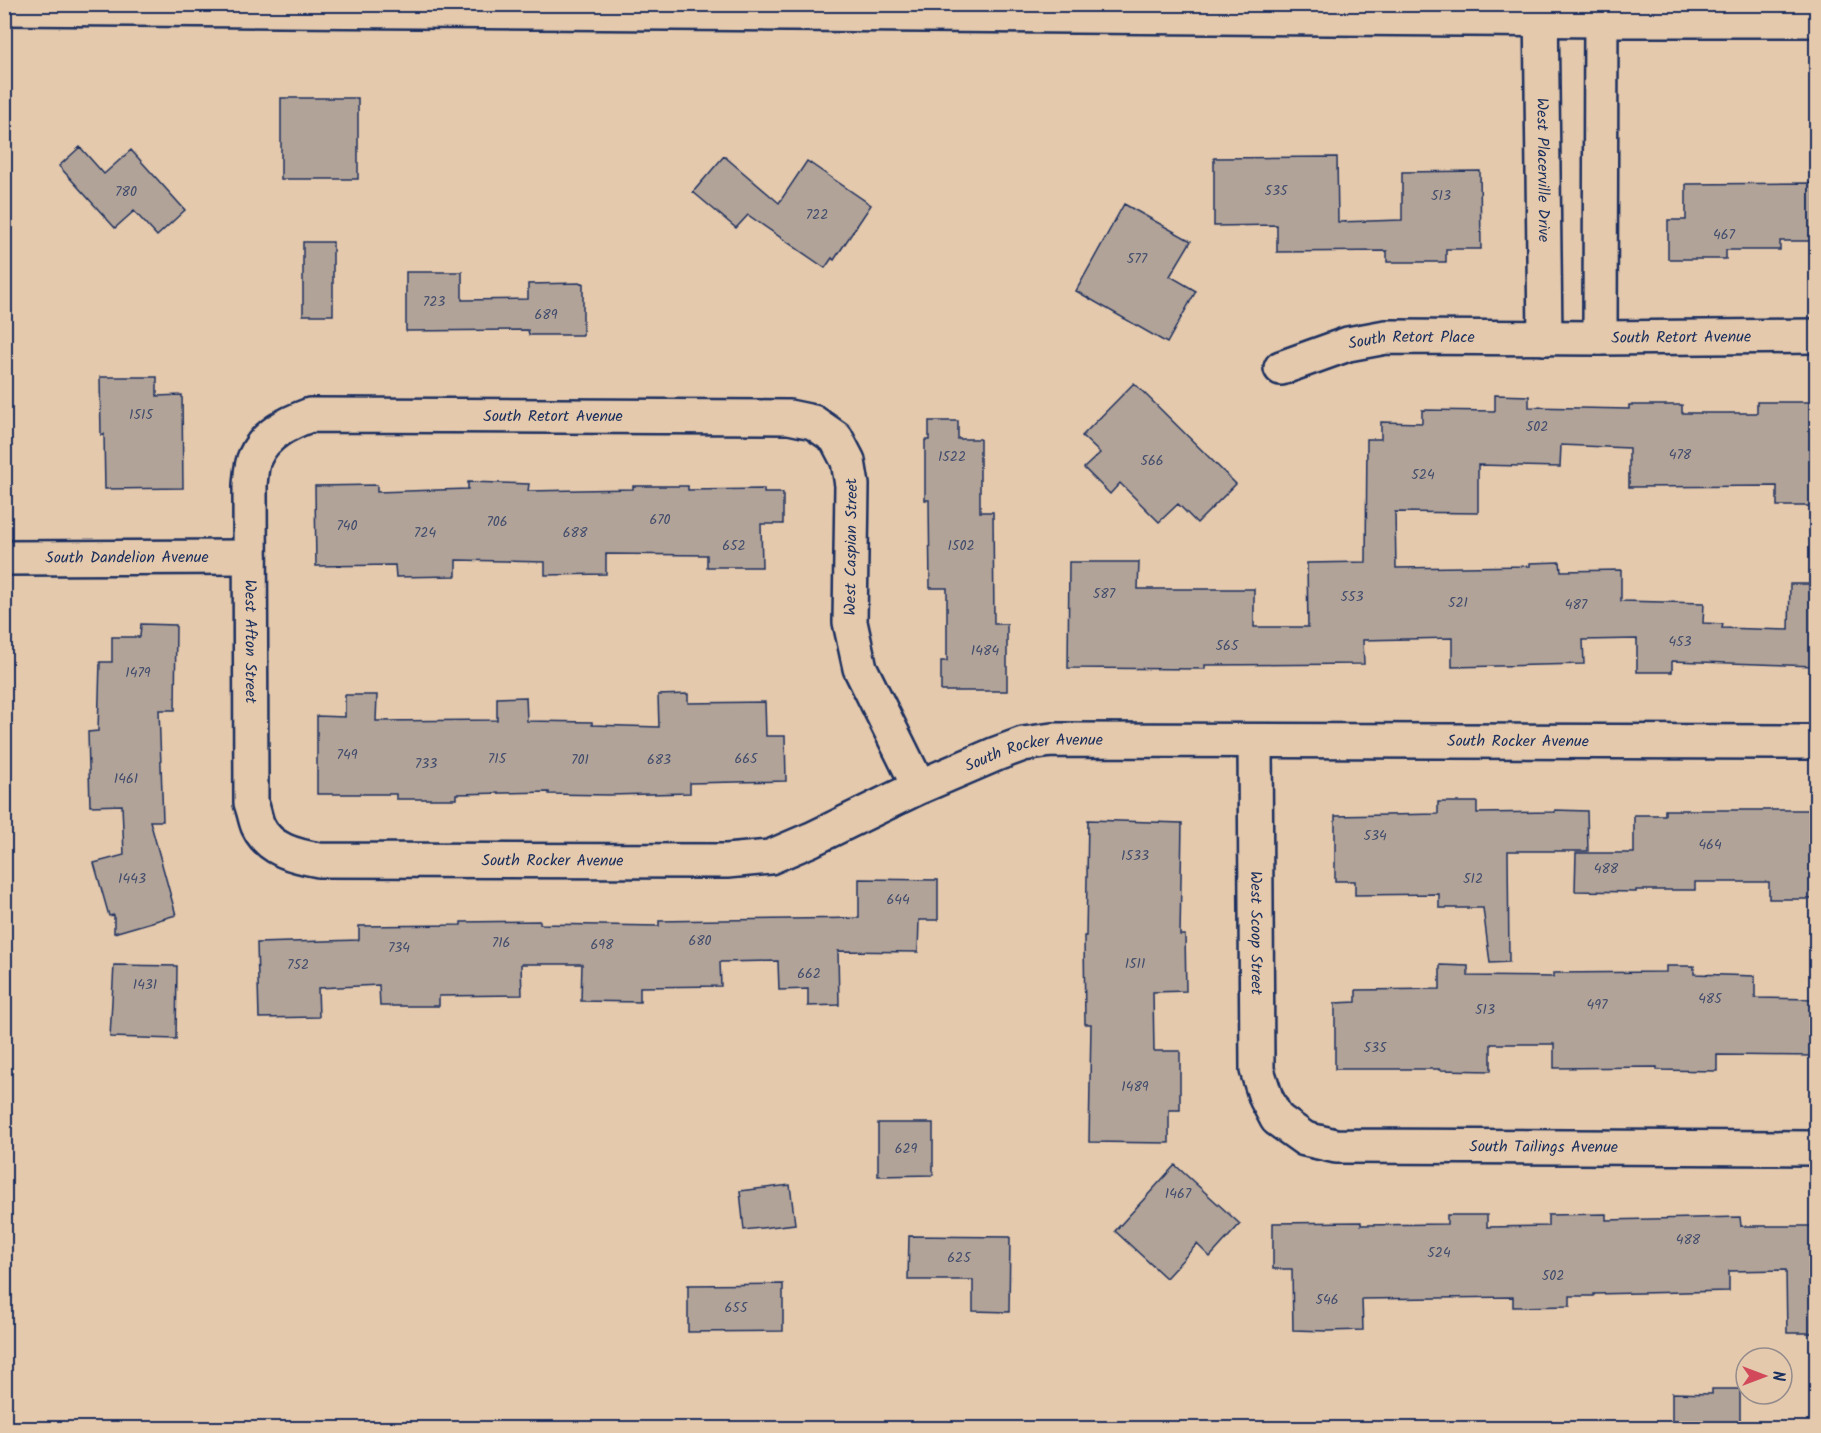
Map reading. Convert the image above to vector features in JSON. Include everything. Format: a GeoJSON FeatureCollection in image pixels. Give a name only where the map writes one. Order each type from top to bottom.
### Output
{"type":"FeatureCollection","features":[{"type":"Feature","properties":{"kind":"street"},"geometry":{"type":"LineString","coordinates":[[4,8],[1601,12],[1816,20]]}},
{"type":"Feature","properties":{"kind":"street","name":"West Placerville Drive"},"geometry":{"type":"LineString","coordinates":[[1541,12],[1545,338]]}},
{"type":"Feature","properties":{"kind":"street"},"geometry":{"type":"LineString","coordinates":[[1600,338],[1601,12]]}},
{"type":"Feature","properties":{"kind":"street","name":"South Retort Avenue"},"geometry":{"type":"LineString","coordinates":[[1545,338],[1816,336]]}},
{"type":"Feature","properties":{"kind":"street","name":"South Retort Place"},"geometry":{"type":"LineString","coordinates":[[1281,368],[1348,344],[1386,337],[1545,338]]}},
{"type":"Feature","properties":{"kind":"street","name":"South Retort Avenue"},"geometry":{"type":"LineString","coordinates":[[271,436],[287,424],[310,415],[789,417],[813,422],[836,438]]}},
{"type":"Feature","properties":{"kind":"street","name":"West Afton Street"},"geometry":{"type":"LineString","coordinates":[[271,436],[255,457],[249,485],[251,803],[259,828],[275,846]]}},
{"type":"Feature","properties":{"kind":"street","name":"West Caspian Street"},"geometry":{"type":"LineString","coordinates":[[836,438],[848,461],[852,485],[850,622],[860,668],[919,787]]}},
{"type":"Feature","properties":{"kind":"street","name":"South Dandelion Avenue"},"geometry":{"type":"LineString","coordinates":[[4,558],[249,556]]}},
{"type":"Feature","properties":{"kind":"street","name":"South Rocker Avenue"},"geometry":{"type":"LineString","coordinates":[[275,846],[297,856],[319,860],[727,861],[770,856],[812,839],[919,787],[1023,744],[1052,740],[1816,742]]}},
{"type":"Feature","properties":{"kind":"street","name":"West Scoop Street"},"geometry":{"type":"LineString","coordinates":[[1255,741],[1257,1070],[1266,1098],[1277,1119]]}},
{"type":"Feature","properties":{"kind":"street","name":"South Tailings Avenue"},"geometry":{"type":"LineString","coordinates":[[1277,1119],[1305,1139],[1336,1146],[1816,1148]]}},
{"type":"Feature","properties":{"kind":"building"},"geometry":{"type":"Polygon","coordinates":[[[281,98],[358,98],[358,179],[281,179],[281,98]]]}},
{"type":"Feature","properties":{"kind":"building"},"geometry":{"type":"Polygon","coordinates":[[[80,147],[104,174],[131,150],[185,210],[157,236],[134,211],[115,228],[59,166],[80,147]]]}},
{"type":"Feature","properties":{"kind":"building"},"geometry":{"type":"Polygon","coordinates":[[[724,156],[779,203],[807,161],[871,205],[834,260],[832,258],[825,268],[748,215],[736,228],[693,192],[724,156]]]}},
{"type":"Feature","properties":{"kind":"building"},"geometry":{"type":"Polygon","coordinates":[[[1337,157],[1338,222],[1402,220],[1402,172],[1480,171],[1481,249],[1446,249],[1446,262],[1387,262],[1387,251],[1277,252],[1277,225],[1214,226],[1214,158],[1337,157]]]}},
{"type":"Feature","properties":{"kind":"building"},"geometry":{"type":"Polygon","coordinates":[[[1816,183],[1816,241],[1780,241],[1780,250],[1726,250],[1726,259],[1668,259],[1668,220],[1686,220],[1686,184],[1816,183]]]}},
{"type":"Feature","properties":{"kind":"building"},"geometry":{"type":"Polygon","coordinates":[[[1124,204],[1191,241],[1170,276],[1196,291],[1167,343],[1076,291],[1124,204]]]}},
{"type":"Feature","properties":{"kind":"building"},"geometry":{"type":"Polygon","coordinates":[[[303,242],[333,242],[333,315],[303,315],[303,242]]]}},
{"type":"Feature","properties":{"kind":"building"},"geometry":{"type":"Polygon","coordinates":[[[406,272],[462,272],[462,300],[528,299],[528,284],[583,283],[583,335],[529,335],[528,330],[406,331],[406,272]]]}},
{"type":"Feature","properties":{"kind":"building"},"geometry":{"type":"Polygon","coordinates":[[[100,377],[157,377],[157,396],[182,395],[183,488],[105,489],[100,377]]]}},
{"type":"Feature","properties":{"kind":"building"},"geometry":{"type":"Polygon","coordinates":[[[1134,383],[1236,484],[1197,523],[1178,504],[1159,522],[1120,483],[1110,494],[1084,468],[1100,453],[1082,436],[1134,383]]]}},
{"type":"Feature","properties":{"kind":"building"},"geometry":{"type":"Polygon","coordinates":[[[1495,395],[1529,396],[1529,407],[1629,409],[1629,405],[1682,405],[1682,413],[1757,413],[1757,402],[1816,402],[1816,506],[1777,506],[1777,486],[1629,487],[1629,448],[1561,445],[1560,467],[1478,465],[1478,513],[1395,512],[1396,568],[1530,566],[1530,563],[1560,562],[1561,571],[1621,570],[1621,601],[1704,603],[1703,623],[1723,624],[1722,628],[1789,630],[1790,584],[1816,584],[1816,666],[1672,661],[1672,672],[1637,672],[1637,639],[1583,640],[1584,664],[1452,667],[1452,638],[1363,640],[1364,664],[1205,665],[1205,669],[1068,668],[1069,562],[1139,562],[1138,589],[1254,589],[1254,627],[1308,627],[1307,563],[1366,562],[1367,439],[1381,439],[1381,422],[1422,423],[1422,410],[1495,411],[1495,395]]]}},
{"type":"Feature","properties":{"kind":"building"},"geometry":{"type":"Polygon","coordinates":[[[929,421],[958,421],[958,439],[980,439],[980,512],[993,512],[994,624],[1007,624],[1007,691],[941,691],[941,661],[947,661],[947,588],[930,588],[929,500],[925,500],[925,440],[929,440],[929,421]]]}},
{"type":"Feature","properties":{"kind":"building"},"geometry":{"type":"Polygon","coordinates":[[[468,482],[529,484],[528,491],[633,489],[633,486],[688,486],[688,490],[764,489],[764,493],[783,493],[783,524],[761,524],[762,567],[707,567],[707,555],[606,554],[606,574],[545,575],[545,562],[456,560],[456,576],[396,577],[395,565],[316,566],[315,486],[377,485],[377,492],[468,489],[468,482]]]}},
{"type":"Feature","properties":{"kind":"building"},"geometry":{"type":"Polygon","coordinates":[[[141,624],[176,625],[175,710],[159,710],[163,821],[150,821],[176,915],[114,933],[114,915],[109,916],[94,863],[124,855],[122,805],[90,806],[88,732],[98,731],[100,662],[112,662],[112,637],[140,637],[141,624]]]}},
{"type":"Feature","properties":{"kind":"building"},"geometry":{"type":"Polygon","coordinates":[[[688,694],[688,703],[765,702],[766,736],[785,736],[786,781],[690,783],[690,793],[456,794],[456,799],[396,799],[396,794],[317,794],[317,716],[345,717],[345,695],[377,695],[376,721],[497,720],[497,698],[526,697],[527,721],[592,722],[592,725],[659,727],[658,695],[688,694]]]}},
{"type":"Feature","properties":{"kind":"building"},"geometry":{"type":"Polygon","coordinates":[[[1438,802],[1477,802],[1477,813],[1587,811],[1588,851],[1508,851],[1509,962],[1490,963],[1483,908],[1439,908],[1439,894],[1355,895],[1355,881],[1335,881],[1335,816],[1438,814],[1438,802]]]}},
{"type":"Feature","properties":{"kind":"building"},"geometry":{"type":"Polygon","coordinates":[[[1665,810],[1816,810],[1816,899],[1769,899],[1769,882],[1695,882],[1695,890],[1575,891],[1576,853],[1634,853],[1634,815],[1665,815],[1665,810]]]}},
{"type":"Feature","properties":{"kind":"building"},"geometry":{"type":"Polygon","coordinates":[[[1088,820],[1182,823],[1180,935],[1185,935],[1186,991],[1153,992],[1154,1051],[1180,1051],[1180,1110],[1169,1110],[1169,1143],[1089,1142],[1091,1024],[1085,1024],[1084,936],[1086,936],[1088,820]]]}},
{"type":"Feature","properties":{"kind":"building"},"geometry":{"type":"Polygon","coordinates":[[[859,879],[938,880],[938,920],[919,920],[918,952],[838,951],[839,1005],[808,1006],[808,989],[779,990],[778,961],[720,962],[721,986],[640,987],[640,1002],[581,1001],[582,964],[521,964],[522,995],[439,996],[439,1006],[380,1006],[379,985],[318,988],[319,1017],[259,1018],[257,943],[359,940],[359,926],[461,925],[461,922],[540,921],[540,924],[659,926],[659,921],[859,918],[859,879]]]}},
{"type":"Feature","properties":{"kind":"building"},"geometry":{"type":"Polygon","coordinates":[[[114,965],[177,966],[176,1039],[110,1037],[114,965]]]}},
{"type":"Feature","properties":{"kind":"building"},"geometry":{"type":"Polygon","coordinates":[[[1440,965],[1468,966],[1468,976],[1553,977],[1553,973],[1666,972],[1666,966],[1694,966],[1694,974],[1755,976],[1755,998],[1816,999],[1816,1056],[1717,1055],[1717,1071],[1657,1070],[1657,1067],[1554,1068],[1554,1044],[1491,1044],[1491,1071],[1335,1069],[1335,1003],[1356,1002],[1356,990],[1440,989],[1440,965]]]}},
{"type":"Feature","properties":{"kind":"building"},"geometry":{"type":"Polygon","coordinates":[[[878,1123],[933,1123],[933,1175],[878,1176],[878,1123]]]}},
{"type":"Feature","properties":{"kind":"building"},"geometry":{"type":"Polygon","coordinates":[[[1175,1165],[1240,1224],[1210,1257],[1197,1244],[1166,1278],[1115,1231],[1175,1165]]]}},
{"type":"Feature","properties":{"kind":"building"},"geometry":{"type":"Polygon","coordinates":[[[790,1185],[795,1224],[744,1230],[740,1191],[790,1185]]]}},
{"type":"Feature","properties":{"kind":"building"},"geometry":{"type":"Polygon","coordinates":[[[1606,1214],[1606,1220],[1740,1217],[1741,1226],[1816,1226],[1816,1333],[1787,1333],[1786,1270],[1729,1271],[1729,1291],[1570,1296],[1570,1306],[1513,1307],[1513,1297],[1362,1299],[1363,1330],[1327,1331],[1293,1330],[1292,1269],[1273,1269],[1273,1223],[1447,1224],[1447,1215],[1487,1215],[1487,1227],[1548,1226],[1548,1215],[1606,1214]]]}},
{"type":"Feature","properties":{"kind":"building"},"geometry":{"type":"Polygon","coordinates":[[[909,1236],[1010,1237],[1009,1312],[973,1311],[973,1280],[908,1280],[909,1236]]]}},
{"type":"Feature","properties":{"kind":"building"},"geometry":{"type":"Polygon","coordinates":[[[783,1284],[783,1331],[688,1332],[688,1285],[783,1284]]]}},
{"type":"Feature","properties":{"kind":"building"},"geometry":{"type":"Polygon","coordinates":[[[1712,1389],[1734,1389],[1734,1406],[1740,1406],[1740,1428],[1672,1428],[1672,1393],[1712,1394],[1712,1389]]]}}]}
